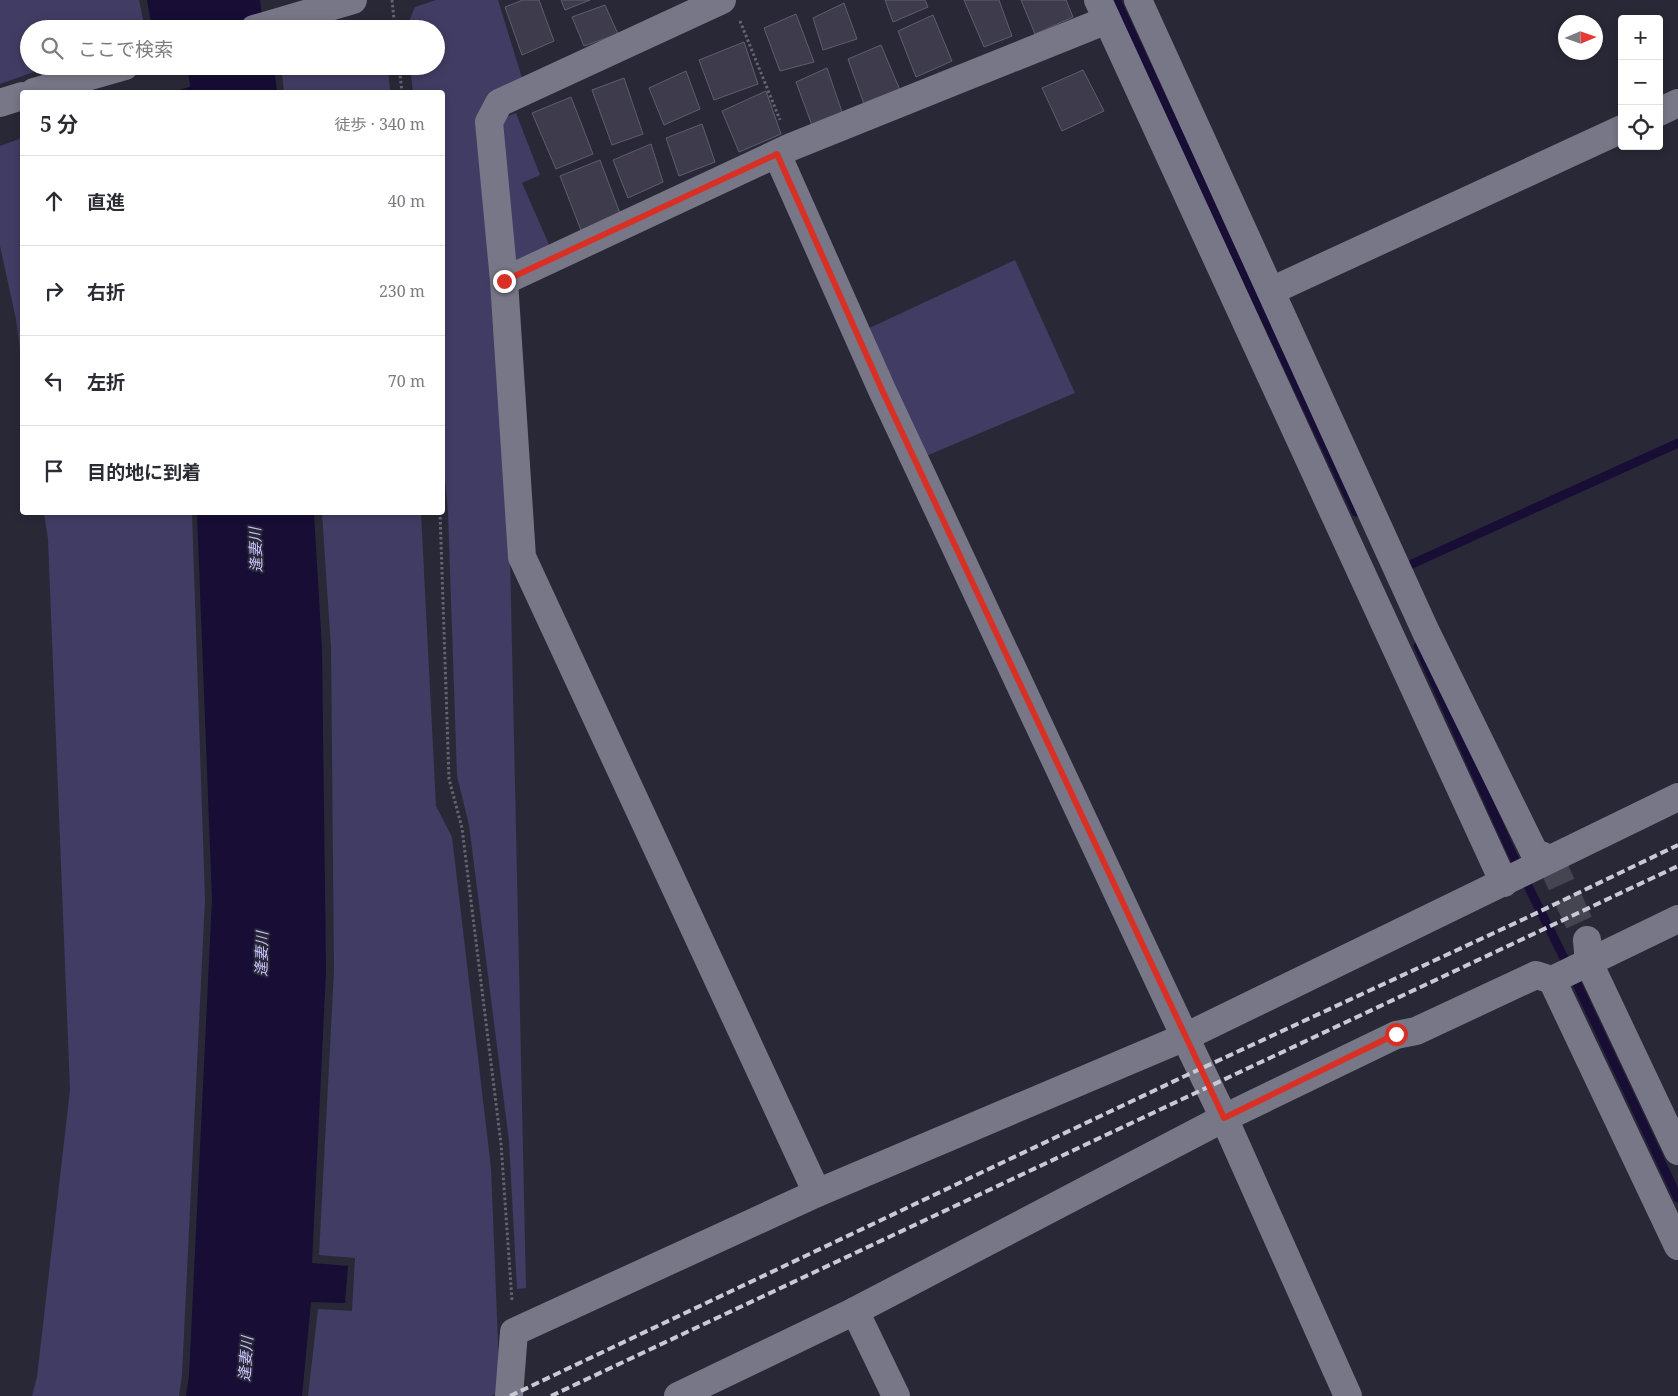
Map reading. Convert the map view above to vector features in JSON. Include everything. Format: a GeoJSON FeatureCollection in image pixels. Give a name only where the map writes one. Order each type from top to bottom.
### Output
{"type":"FeatureCollection","features":[{"type":"Feature","properties":{"kind":"street"},"geometry":{"type":"LineString","coordinates":[[285,20],[353,0]]}},
{"type":"Feature","properties":{"kind":"street"},"geometry":{"type":"LineString","coordinates":[[1138,0],[1426,632],[1534,852],[1550,859]]}},
{"type":"Feature","properties":{"kind":"street"},"geometry":{"type":"LineString","coordinates":[[730,9],[499,103],[489,122],[504,281],[522,557],[817,1193]]}},
{"type":"Feature","properties":{"kind":"street"},"geometry":{"type":"LineString","coordinates":[[504,281],[784,150],[1103,10],[1504,883]]}},
{"type":"Feature","properties":{"kind":"street"},"geometry":{"type":"LineString","coordinates":[[41,90],[94,75]]}},
{"type":"Feature","properties":{"kind":"street"},"geometry":{"type":"LineString","coordinates":[[0,102],[20,97]]}},
{"type":"Feature","properties":{"kind":"street"},"geometry":{"type":"LineString","coordinates":[[1663,110],[1678,103]]}},
{"type":"Feature","properties":{"kind":"street"},"geometry":{"type":"LineString","coordinates":[[1271,291],[1618,131]]}},
{"type":"Feature","properties":{"kind":"street"},"geometry":{"type":"LineString","coordinates":[[784,150],[886,399],[1224,1118],[1348,1396]]}},
{"type":"Feature","properties":{"kind":"street"},"geometry":{"type":"LineString","coordinates":[[509,1396],[514,1332],[817,1193],[1185,1037],[1678,797]]}},
{"type":"Feature","properties":{"kind":"street"},"geometry":{"type":"LineString","coordinates":[[1552,980],[1588,951],[1678,919]]}},
{"type":"Feature","properties":{"kind":"street"},"geometry":{"type":"LineString","coordinates":[[1588,951],[1678,1151]]}},
{"type":"Feature","properties":{"kind":"street"},"geometry":{"type":"LineString","coordinates":[[678,1396],[855,1311],[1224,1118],[1396,1034],[1416,1031],[1536,975],[1552,980],[1678,1246]]}},
{"type":"Feature","properties":{"kind":"street"},"geometry":{"type":"LineString","coordinates":[[855,1311],[896,1396]]}},
{"type":"Feature","properties":{"kind":"path"},"geometry":{"type":"LineString","coordinates":[[392,0],[394,20]]}},
{"type":"Feature","properties":{"kind":"path"},"geometry":{"type":"LineString","coordinates":[[730,9],[784,150]]}},
{"type":"Feature","properties":{"kind":"path"},"geometry":{"type":"LineString","coordinates":[[400,75],[402,90]]}},
{"type":"Feature","properties":{"kind":"path"},"geometry":{"type":"LineString","coordinates":[[440,515],[449,779],[462,828],[501,1144],[514,1332]]}},
{"type":"Feature","properties":{"kind":"shaded area"},"geometry":{"type":"Polygon","coordinates":[[[0,0],[139,0],[143,20],[20,20],[20,75],[26,75],[0,84],[0,0]]]}},
{"type":"Feature","properties":{"kind":"shaded area"},"geometry":{"type":"Polygon","coordinates":[[[436,0],[498,0],[523,81],[489,93],[478,114],[495,291],[510,555],[526,1288],[517,1289],[509,1141],[469,825],[457,776],[448,512],[445,478],[445,90],[413,90],[411,75],[445,75],[445,20],[410,20],[415,7],[436,0]]]}},
{"type":"Feature","properties":{"kind":"shaded area"},"geometry":{"type":"Polygon","coordinates":[[[282,75],[389,75],[390,90],[284,90],[282,75]]]}},
{"type":"Feature","properties":{"kind":"shaded area"},"geometry":{"type":"Polygon","coordinates":[[[516,113],[540,175],[522,183],[551,249],[512,268],[496,121],[516,113]]]}},
{"type":"Feature","properties":{"kind":"shaded area"},"geometry":{"type":"Polygon","coordinates":[[[20,139],[20,350],[16,319],[0,246],[0,146],[20,139]]]}},
{"type":"Feature","properties":{"kind":"shaded area"},"geometry":{"type":"Polygon","coordinates":[[[1015,260],[1075,393],[919,459],[863,331],[1015,260]]]}},
{"type":"Feature","properties":{"kind":"shaded area"},"geometry":{"type":"Polygon","coordinates":[[[44,515],[192,515],[205,899],[182,1375],[179,1396],[32,1396],[37,1377],[70,1090],[48,539],[44,515]]]}},
{"type":"Feature","properties":{"kind":"shaded area"},"geometry":{"type":"Polygon","coordinates":[[[322,515],[421,515],[436,806],[452,837],[491,1168],[500,1392],[491,1396],[308,1396],[318,1309],[352,1311],[355,1258],[319,1255],[334,971],[331,648],[322,515]]]}},
{"type":"Feature","properties":{"kind":"water"},"geometry":{"type":"Polygon","coordinates":[[[147,0],[260,0],[262,18],[256,20],[150,20],[147,0]]]}},
{"type":"Feature","properties":{"kind":"water"},"geometry":{"type":"Polygon","coordinates":[[[228,75],[275,75],[277,90],[179,90],[228,75]]]}},
{"type":"Feature","properties":{"kind":"water"},"geometry":{"type":"Polygon","coordinates":[[[197,515],[314,515],[322,649],[326,971],[312,1263],[348,1266],[345,1303],[311,1302],[302,1396],[186,1396],[189,1376],[212,899],[197,515]]]}},
{"type":"Feature","properties":{"kind":"building"},"geometry":{"type":"Polygon","coordinates":[[[523,0],[539,0],[554,41],[522,55],[505,7],[523,0]]]}},
{"type":"Feature","properties":{"kind":"building"},"geometry":{"type":"Polygon","coordinates":[[[561,0],[590,0],[565,10],[561,0]]]}},
{"type":"Feature","properties":{"kind":"building"},"geometry":{"type":"Polygon","coordinates":[[[885,0],[925,0],[928,7],[893,22],[885,0]]]}},
{"type":"Feature","properties":{"kind":"building"},"geometry":{"type":"Polygon","coordinates":[[[964,0],[999,0],[1012,36],[984,47],[964,0]]]}},
{"type":"Feature","properties":{"kind":"building"},"geometry":{"type":"Polygon","coordinates":[[[1021,0],[1066,0],[1073,17],[1035,34],[1021,0]]]}},
{"type":"Feature","properties":{"kind":"building"},"geometry":{"type":"Polygon","coordinates":[[[844,3],[857,39],[823,50],[813,18],[844,3]]]}},
{"type":"Feature","properties":{"kind":"building"},"geometry":{"type":"Polygon","coordinates":[[[605,5],[618,34],[584,46],[572,17],[605,5]]]}},
{"type":"Feature","properties":{"kind":"building"},"geometry":{"type":"Polygon","coordinates":[[[796,14],[814,62],[780,71],[764,28],[796,14]]]}},
{"type":"Feature","properties":{"kind":"building"},"geometry":{"type":"Polygon","coordinates":[[[933,15],[952,61],[916,77],[898,31],[933,15]]]}},
{"type":"Feature","properties":{"kind":"building"},"geometry":{"type":"Polygon","coordinates":[[[744,42],[758,84],[714,100],[699,60],[744,42]]]}},
{"type":"Feature","properties":{"kind":"building"},"geometry":{"type":"Polygon","coordinates":[[[881,45],[900,90],[864,104],[848,59],[881,45]]]}},
{"type":"Feature","properties":{"kind":"building"},"geometry":{"type":"Polygon","coordinates":[[[827,68],[843,115],[813,128],[796,82],[827,68]]]}},
{"type":"Feature","properties":{"kind":"building"},"geometry":{"type":"Polygon","coordinates":[[[1083,70],[1104,111],[1062,131],[1042,88],[1083,70]]]}},
{"type":"Feature","properties":{"kind":"building"},"geometry":{"type":"Polygon","coordinates":[[[686,71],[700,109],[664,125],[649,88],[686,71]]]}},
{"type":"Feature","properties":{"kind":"building"},"geometry":{"type":"Polygon","coordinates":[[[624,78],[643,134],[612,145],[592,90],[624,78]]]}},
{"type":"Feature","properties":{"kind":"building"},"geometry":{"type":"Polygon","coordinates":[[[766,91],[781,134],[739,152],[722,111],[766,91]]]}},
{"type":"Feature","properties":{"kind":"building"},"geometry":{"type":"Polygon","coordinates":[[[571,97],[593,154],[556,169],[532,113],[571,97]]]}},
{"type":"Feature","properties":{"kind":"building"},"geometry":{"type":"Polygon","coordinates":[[[702,124],[715,162],[679,176],[666,138],[702,124]]]}},
{"type":"Feature","properties":{"kind":"building"},"geometry":{"type":"Polygon","coordinates":[[[651,144],[663,182],[628,198],[613,160],[651,144]]]}},
{"type":"Feature","properties":{"kind":"building"},"geometry":{"type":"Polygon","coordinates":[[[600,160],[621,216],[582,233],[560,176],[600,160]]]}},
{"type":"Feature","properties":{"kind":"waterway"},"geometry":{"type":"LineString","coordinates":[[1116,0],[1356,512]]}},
{"type":"Feature","properties":{"kind":"waterway","name":"逢妻川"},"geometry":{"type":"LineString","coordinates":[[216,75],[219,90]]}},
{"type":"Feature","properties":{"kind":"waterway"},"geometry":{"type":"LineString","coordinates":[[1401,569],[1678,443]]}},
{"type":"Feature","properties":{"kind":"waterway"},"geometry":{"type":"LineString","coordinates":[[1418,646],[1515,860],[1577,984],[1678,1198]]}},
{"type":"Feature","properties":{"kind":"tunnel"},"geometry":{"type":"LineString","coordinates":[[1550,859],[1587,940]]}},
{"type":"Feature","properties":{"kind":"railway"},"geometry":{"type":"LineString","coordinates":[[510,1396],[1678,845]]}},
{"type":"Feature","properties":{"kind":"railway"},"geometry":{"type":"LineString","coordinates":[[551,1396],[1678,866]]}},
{"type":"Feature","properties":{"kind":"route"},"geometry":{"type":"LineString","coordinates":[[504,281],[777,154],[882,390],[1224,1118],[1396,1034]]}}]}
